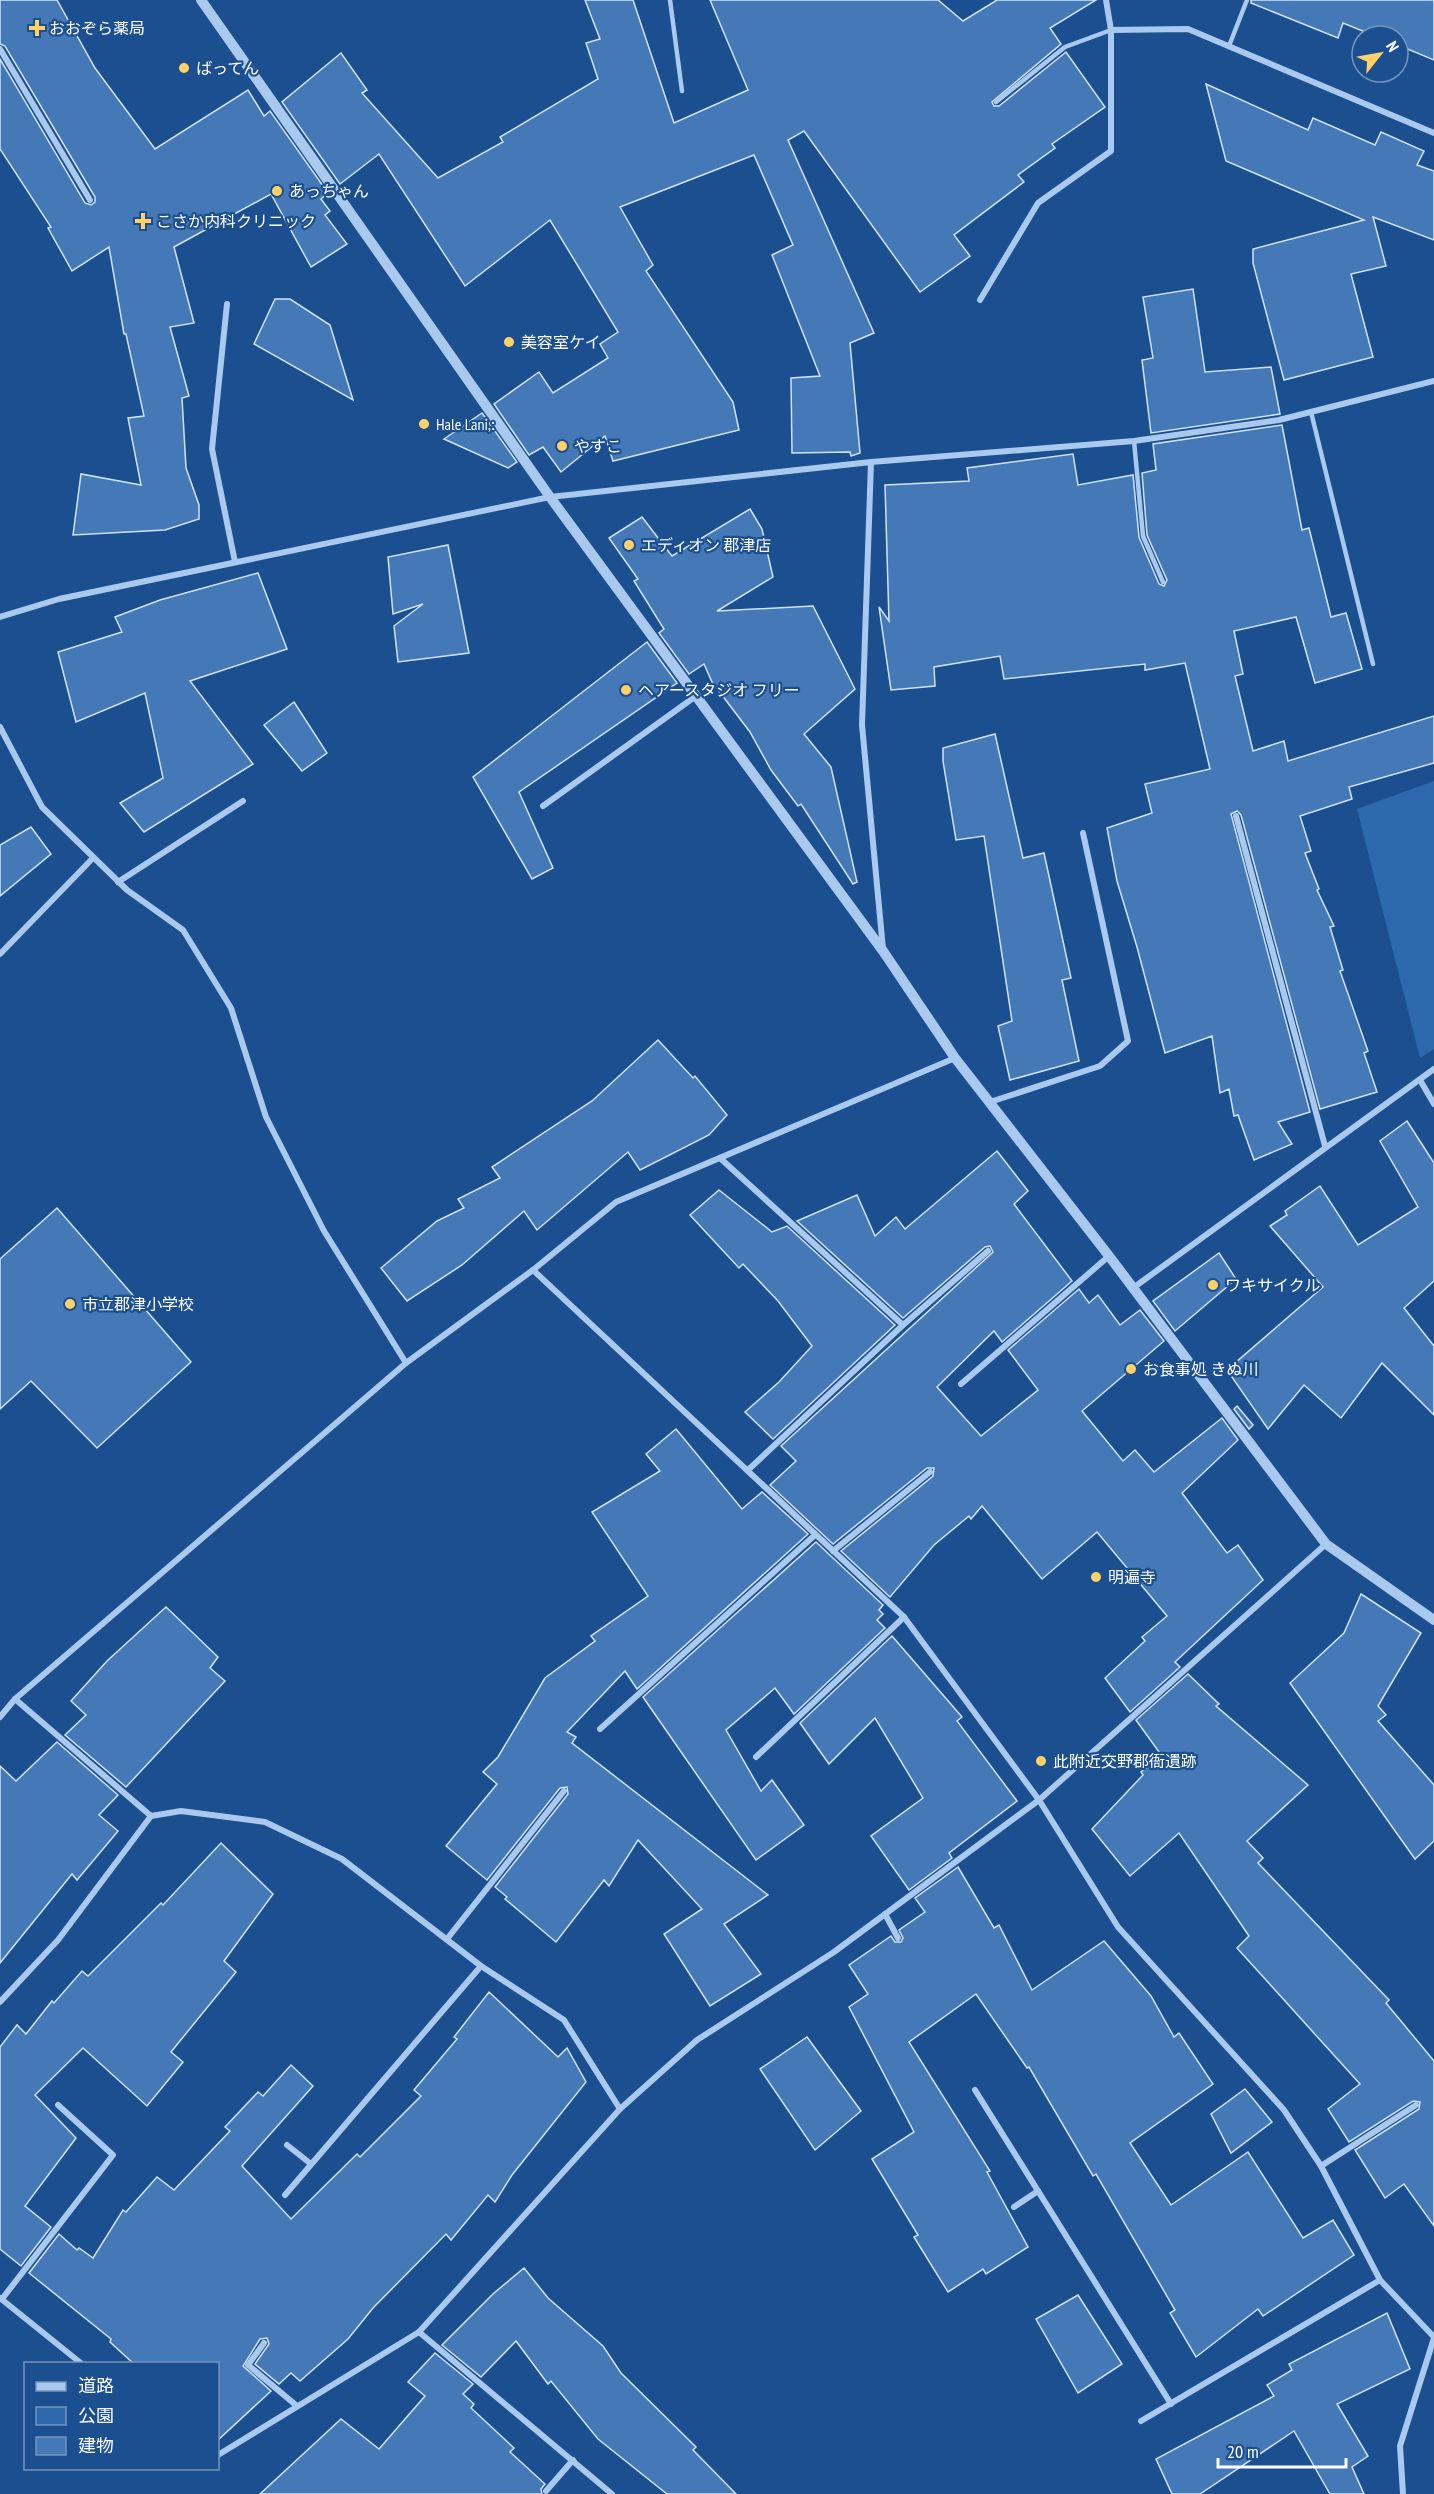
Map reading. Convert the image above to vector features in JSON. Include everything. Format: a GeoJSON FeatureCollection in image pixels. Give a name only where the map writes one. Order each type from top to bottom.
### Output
{"type":"FeatureCollection","features":[{"type":"Feature","properties":{"kind":"street"},"geometry":{"type":"LineString","coordinates":[[201,0],[550,497],[883,951],[955,1058],[1109,1256],[1326,1544],[1433,1617]]}},
{"type":"Feature","properties":{"kind":"street"},"geometry":{"type":"LineString","coordinates":[[980,300],[1038,202],[1110,151],[1111,30],[1106,0]]}},
{"type":"Feature","properties":{"kind":"street"},"geometry":{"type":"LineString","coordinates":[[1111,30],[1188,29],[1434,133]]}},
{"type":"Feature","properties":{"kind":"street"},"geometry":{"type":"LineString","coordinates":[[0,49],[90,200]]}},
{"type":"Feature","properties":{"kind":"street"},"geometry":{"type":"LineString","coordinates":[[227,304],[212,449],[235,562]]}},
{"type":"Feature","properties":{"kind":"street"},"geometry":{"type":"LineString","coordinates":[[0,617],[59,599],[550,497],[871,462],[1134,441],[1279,420],[1434,381]]}},
{"type":"Feature","properties":{"kind":"street"},"geometry":{"type":"LineString","coordinates":[[871,462],[862,724],[883,951]]}},
{"type":"Feature","properties":{"kind":"street"},"geometry":{"type":"LineString","coordinates":[[543,807],[696,696]]}},
{"type":"Feature","properties":{"kind":"street"},"geometry":{"type":"LineString","coordinates":[[0,727],[42,807],[118,882],[183,930],[231,1008],[266,1117],[324,1232],[406,1363]]}},
{"type":"Feature","properties":{"kind":"street"},"geometry":{"type":"LineString","coordinates":[[118,882],[243,801]]}},
{"type":"Feature","properties":{"kind":"street"},"geometry":{"type":"LineString","coordinates":[[1236,816],[1326,1146]]}},
{"type":"Feature","properties":{"kind":"street"},"geometry":{"type":"LineString","coordinates":[[990,1102],[1100,1066],[1128,1041],[1083,833]]}},
{"type":"Feature","properties":{"kind":"street"},"geometry":{"type":"LineString","coordinates":[[0,954],[93,858]]}},
{"type":"Feature","properties":{"kind":"street"},"geometry":{"type":"LineString","coordinates":[[0,1717],[15,1699],[406,1363],[532,1270],[616,1202],[955,1058]]}},
{"type":"Feature","properties":{"kind":"street"},"geometry":{"type":"LineString","coordinates":[[1133,1288],[1434,1069]]}},
{"type":"Feature","properties":{"kind":"street"},"geometry":{"type":"LineString","coordinates":[[1420,1080],[1434,1104]]}},
{"type":"Feature","properties":{"kind":"street"},"geometry":{"type":"LineString","coordinates":[[720,1158],[903,1325]]}},
{"type":"Feature","properties":{"kind":"street"},"geometry":{"type":"LineString","coordinates":[[748,1470],[903,1325],[988,1251]]}},
{"type":"Feature","properties":{"kind":"street"},"geometry":{"type":"LineString","coordinates":[[961,1384],[1109,1256]]}},
{"type":"Feature","properties":{"kind":"street"},"geometry":{"type":"LineString","coordinates":[[532,1270],[904,1617],[1039,1800],[1118,1927],[1284,2110],[1321,2166],[1380,2280],[1434,2337],[1400,2446],[1403,2494]]}},
{"type":"Feature","properties":{"kind":"street"},"geometry":{"type":"LineString","coordinates":[[832,1551],[930,1472]]}},
{"type":"Feature","properties":{"kind":"street"},"geometry":{"type":"LineString","coordinates":[[600,1729],[815,1536]]}},
{"type":"Feature","properties":{"kind":"street"},"geometry":{"type":"LineString","coordinates":[[219,2454],[419,2332],[620,2109],[697,2040],[834,1952],[1039,1800],[1326,1544]]}},
{"type":"Feature","properties":{"kind":"street"},"geometry":{"type":"LineString","coordinates":[[756,1757],[904,1617]]}},
{"type":"Feature","properties":{"kind":"street"},"geometry":{"type":"LineString","coordinates":[[15,1699],[151,1816]]}},
{"type":"Feature","properties":{"kind":"street"},"geometry":{"type":"LineString","coordinates":[[447,1939],[564,1791]]}},
{"type":"Feature","properties":{"kind":"street"},"geometry":{"type":"LineString","coordinates":[[0,2002],[58,1940],[151,1816],[181,1811],[265,1822],[342,1859],[481,1966],[564,2020],[620,2109]]}},
{"type":"Feature","properties":{"kind":"street"},"geometry":{"type":"LineString","coordinates":[[885,1914],[898,1938]]}},
{"type":"Feature","properties":{"kind":"street"},"geometry":{"type":"LineString","coordinates":[[285,2195],[481,1966]]}},
{"type":"Feature","properties":{"kind":"street"},"geometry":{"type":"LineString","coordinates":[[975,2090],[1171,2404]]}},
{"type":"Feature","properties":{"kind":"street"},"geometry":{"type":"LineString","coordinates":[[58,2105],[113,2155],[1,2299],[80,2362]]}},
{"type":"Feature","properties":{"kind":"street"},"geometry":{"type":"LineString","coordinates":[[1321,2166],[1416,2105]]}},
{"type":"Feature","properties":{"kind":"street"},"geometry":{"type":"LineString","coordinates":[[287,2145],[312,2164]]}},
{"type":"Feature","properties":{"kind":"street"},"geometry":{"type":"LineString","coordinates":[[1014,2207],[1038,2191]]}},
{"type":"Feature","properties":{"kind":"street"},"geometry":{"type":"LineString","coordinates":[[1141,2421],[1380,2280]]}},
{"type":"Feature","properties":{"kind":"street"},"geometry":{"type":"LineString","coordinates":[[419,2332],[612,2494]]}},
{"type":"Feature","properties":{"kind":"street"},"geometry":{"type":"LineString","coordinates":[[264,2343],[248,2365],[297,2406]]}},
{"type":"Feature","properties":{"kind":"street"},"geometry":{"type":"LineString","coordinates":[[546,2491],[573,2460]]}},
{"type":"Feature","properties":{"kind":"lane"},"geometry":{"type":"LineString","coordinates":[[670,0],[682,91]]}},
{"type":"Feature","properties":{"kind":"lane"},"geometry":{"type":"LineString","coordinates":[[1229,46],[1247,0]]}},
{"type":"Feature","properties":{"kind":"lane"},"geometry":{"type":"LineString","coordinates":[[996,102],[1065,47],[1111,30]]}},
{"type":"Feature","properties":{"kind":"lane"},"geometry":{"type":"LineString","coordinates":[[1311,412],[1373,664]]}},
{"type":"Feature","properties":{"kind":"lane"},"geometry":{"type":"LineString","coordinates":[[1134,441],[1143,536],[1163,582]]}},
{"type":"Feature","properties":{"kind":"green space"},"geometry":{"type":"Polygon","coordinates":[[[1434,781],[1434,1049],[1420,1058],[1357,809],[1434,781]]]}},
{"type":"Feature","properties":{"kind":"building"},"geometry":{"type":"Polygon","coordinates":[[[0,0],[57,0],[95,68],[155,149],[248,90],[264,116],[270,111],[328,193],[321,199],[330,211],[325,215],[347,244],[311,267],[271,194],[174,247],[194,323],[170,327],[189,396],[182,398],[186,468],[199,505],[199,519],[165,530],[73,535],[81,474],[141,485],[128,418],[144,416],[126,334],[124,334],[109,247],[72,271],[48,228],[51,227],[0,149],[0,59],[85,203],[91,205],[95,202],[95,197],[5,46],[0,44],[0,0]]]}},
{"type":"Feature","properties":{"kind":"building"},"geometry":{"type":"Polygon","coordinates":[[[585,0],[633,0],[674,123],[748,90],[710,0],[938,0],[963,21],[997,0],[1096,0],[1050,28],[1061,44],[992,102],[994,106],[999,106],[1066,52],[1105,107],[1052,144],[1055,148],[1018,175],[1024,182],[954,235],[970,256],[920,292],[804,131],[788,140],[874,333],[850,343],[860,453],[851,456],[850,452],[792,453],[791,378],[820,376],[772,255],[793,245],[754,155],[620,207],[653,265],[646,271],[733,402],[739,430],[613,461],[605,436],[561,472],[543,447],[529,455],[494,404],[539,372],[553,393],[608,358],[600,344],[618,332],[550,220],[465,286],[379,154],[340,184],[282,102],[341,53],[367,90],[362,93],[438,178],[503,142],[500,137],[598,79],[586,43],[600,39],[585,0]]]}},
{"type":"Feature","properties":{"kind":"building"},"geometry":{"type":"Polygon","coordinates":[[[1251,0],[1434,0],[1434,60],[1410,50],[1410,24],[1350,24],[1350,26],[1343,23],[1338,38],[1251,3],[1251,0]]]}},
{"type":"Feature","properties":{"kind":"building"},"geometry":{"type":"Polygon","coordinates":[[[1206,84],[1308,130],[1313,118],[1375,145],[1381,132],[1424,151],[1417,165],[1434,171],[1434,240],[1373,217],[1386,266],[1351,274],[1373,357],[1284,380],[1253,263],[1253,249],[1364,220],[1226,161],[1206,84]]]}},
{"type":"Feature","properties":{"kind":"building"},"geometry":{"type":"Polygon","coordinates":[[[1193,289],[1205,372],[1271,367],[1280,414],[1151,433],[1142,360],[1153,358],[1143,297],[1193,289]]]}},
{"type":"Feature","properties":{"kind":"building"},"geometry":{"type":"Polygon","coordinates":[[[275,299],[290,299],[330,325],[353,400],[254,344],[275,299]]]}},
{"type":"Feature","properties":{"kind":"building"},"geometry":{"type":"Polygon","coordinates":[[[482,413],[517,462],[508,468],[444,439],[482,413]]]}},
{"type":"Feature","properties":{"kind":"building"},"geometry":{"type":"Polygon","coordinates":[[[1282,425],[1302,530],[1309,528],[1331,617],[1346,613],[1362,669],[1315,683],[1296,617],[1234,631],[1243,674],[1235,676],[1253,751],[1284,741],[1288,761],[1434,716],[1434,763],[1349,787],[1352,799],[1300,816],[1311,851],[1305,853],[1319,889],[1317,890],[1334,926],[1330,927],[1343,970],[1340,971],[1368,1051],[1364,1053],[1377,1092],[1320,1109],[1241,815],[1237,811],[1231,814],[1310,1112],[1278,1122],[1292,1144],[1254,1160],[1238,1115],[1234,1116],[1229,1089],[1220,1093],[1212,1036],[1165,1053],[1117,881],[1107,828],[1152,813],[1145,784],[1210,769],[1185,663],[1145,670],[1145,664],[1004,679],[1000,656],[934,667],[935,686],[891,690],[879,607],[889,621],[885,485],[969,481],[967,468],[1073,454],[1078,485],[1133,475],[1139,537],[1159,584],[1164,586],[1167,580],[1147,535],[1142,473],[1156,470],[1153,444],[1282,425]]]}},
{"type":"Feature","properties":{"kind":"building"},"geometry":{"type":"Polygon","coordinates":[[[750,509],[762,529],[773,577],[717,611],[813,606],[855,689],[804,734],[831,767],[857,882],[853,884],[801,804],[798,806],[771,770],[750,732],[712,682],[704,664],[689,674],[659,633],[664,629],[634,581],[638,579],[609,538],[642,517],[672,556],[750,509]]]}},
{"type":"Feature","properties":{"kind":"building"},"geometry":{"type":"Polygon","coordinates":[[[448,545],[469,653],[398,662],[394,626],[423,604],[393,614],[388,557],[448,545]]]}},
{"type":"Feature","properties":{"kind":"building"},"geometry":{"type":"Polygon","coordinates":[[[258,573],[287,649],[190,681],[253,764],[144,832],[120,803],[163,778],[145,693],[76,722],[58,652],[122,632],[115,617],[160,600],[258,573]]]}},
{"type":"Feature","properties":{"kind":"building"},"geometry":{"type":"Polygon","coordinates":[[[647,642],[677,683],[519,792],[553,868],[532,879],[473,777],[647,642]]]}},
{"type":"Feature","properties":{"kind":"building"},"geometry":{"type":"Polygon","coordinates":[[[294,702],[327,753],[302,771],[264,725],[294,702]]]}},
{"type":"Feature","properties":{"kind":"building"},"geometry":{"type":"Polygon","coordinates":[[[995,734],[1023,858],[1044,853],[1071,978],[1062,980],[1079,1061],[1010,1080],[998,1026],[1012,1021],[984,836],[956,840],[943,761],[943,748],[995,734]]]}},
{"type":"Feature","properties":{"kind":"building"},"geometry":{"type":"Polygon","coordinates":[[[31,827],[51,854],[0,896],[0,845],[31,827]]]}},
{"type":"Feature","properties":{"kind":"building"},"geometry":{"type":"Polygon","coordinates":[[[658,1040],[693,1078],[695,1076],[727,1115],[709,1135],[640,1170],[628,1152],[537,1230],[524,1211],[462,1265],[407,1301],[381,1268],[437,1221],[464,1208],[458,1199],[500,1178],[492,1167],[592,1101],[658,1040]]]}},
{"type":"Feature","properties":{"kind":"building"},"geometry":{"type":"Polygon","coordinates":[[[1407,1121],[1434,1163],[1434,1281],[1404,1308],[1434,1346],[1434,1415],[1382,1363],[1341,1418],[1304,1385],[1268,1429],[1227,1370],[1323,1287],[1270,1226],[1287,1215],[1285,1211],[1320,1186],[1358,1245],[1418,1207],[1380,1141],[1407,1121]]]}},
{"type":"Feature","properties":{"kind":"building"},"geometry":{"type":"Polygon","coordinates":[[[997,1151],[1028,1191],[1014,1204],[1072,1281],[1002,1342],[994,1331],[937,1387],[981,1436],[1038,1390],[1008,1350],[1079,1289],[1089,1303],[1098,1295],[1120,1325],[1140,1310],[1164,1341],[1082,1411],[1123,1461],[1135,1450],[1154,1472],[1222,1418],[1238,1440],[1182,1493],[1227,1553],[1238,1545],[1263,1580],[1175,1662],[1180,1667],[1130,1712],[1105,1678],[1145,1641],[1142,1637],[1167,1616],[1097,1532],[1042,1579],[982,1506],[971,1519],[969,1516],[934,1545],[890,1597],[841,1551],[933,1476],[934,1468],[927,1468],[833,1544],[770,1485],[796,1461],[781,1446],[993,1252],[990,1246],[985,1247],[903,1318],[797,1221],[857,1195],[875,1236],[896,1217],[905,1229],[997,1151]]]}},
{"type":"Feature","properties":{"kind":"building"},"geometry":{"type":"Polygon","coordinates":[[[719,1190],[772,1232],[787,1226],[895,1325],[773,1439],[745,1412],[779,1382],[812,1346],[778,1301],[743,1264],[739,1268],[690,1215],[719,1190]]]}},
{"type":"Feature","properties":{"kind":"building","name":"市立郡津小学校"},"geometry":{"type":"Polygon","coordinates":[[[57,1208],[191,1362],[97,1448],[31,1381],[0,1409],[0,1259],[57,1208]]]}},
{"type":"Feature","properties":{"kind":"building"},"geometry":{"type":"Polygon","coordinates":[[[1219,1253],[1236,1279],[1175,1331],[1153,1301],[1219,1253]]]}},
{"type":"Feature","properties":{"kind":"building"},"geometry":{"type":"Polygon","coordinates":[[[1237,1406],[1253,1425],[1249,1429],[1234,1409],[1237,1406]]]}},
{"type":"Feature","properties":{"kind":"building"},"geometry":{"type":"Polygon","coordinates":[[[676,1429],[742,1509],[762,1492],[808,1534],[637,1689],[625,1671],[567,1732],[576,1737],[572,1743],[768,1895],[724,1924],[761,1974],[710,2006],[664,1934],[702,1909],[638,1840],[609,1886],[604,1880],[556,1942],[505,1899],[507,1897],[495,1887],[568,1794],[567,1787],[560,1788],[487,1880],[446,1846],[497,1784],[483,1772],[498,1757],[545,1678],[595,1641],[591,1636],[648,1596],[592,1512],[660,1471],[646,1454],[676,1429]]]}},
{"type":"Feature","properties":{"kind":"building"},"geometry":{"type":"Polygon","coordinates":[[[816,1542],[883,1605],[879,1610],[883,1614],[877,1620],[885,1628],[794,1714],[775,1688],[726,1730],[761,1791],[772,1780],[804,1825],[756,1860],[643,1697],[816,1542]]]}},
{"type":"Feature","properties":{"kind":"building"},"geometry":{"type":"Polygon","coordinates":[[[1361,1594],[1421,1633],[1378,1706],[1386,1715],[1378,1721],[1434,1785],[1434,1841],[1415,1859],[1290,1683],[1344,1633],[1361,1594]]]}},
{"type":"Feature","properties":{"kind":"building"},"geometry":{"type":"Polygon","coordinates":[[[166,1607],[218,1657],[210,1668],[225,1681],[126,1787],[65,1735],[86,1715],[71,1701],[107,1661],[166,1607]]]}},
{"type":"Feature","properties":{"kind":"building"},"geometry":{"type":"Polygon","coordinates":[[[892,1636],[962,1717],[957,1721],[1017,1801],[949,1853],[952,1858],[909,1890],[871,1836],[923,1798],[875,1718],[829,1764],[800,1723],[892,1636]]]}},
{"type":"Feature","properties":{"kind":"building"},"geometry":{"type":"Polygon","coordinates":[[[1188,1674],[1219,1704],[1216,1706],[1308,1785],[1247,1841],[1263,1858],[1258,1863],[1389,2000],[1386,2003],[1434,2061],[1434,2226],[1404,2184],[1385,2198],[1355,2150],[1419,2109],[1420,2102],[1413,2101],[1349,2142],[1328,2109],[1360,2084],[1237,1948],[1249,1936],[1179,1833],[1130,1876],[1092,1829],[1143,1775],[1141,1772],[1162,1756],[1136,1720],[1188,1674]]]}},
{"type":"Feature","properties":{"kind":"building"},"geometry":{"type":"Polygon","coordinates":[[[57,1742],[118,1795],[99,1815],[118,1831],[77,1880],[72,1874],[0,1963],[0,1766],[16,1781],[57,1742]]]}},
{"type":"Feature","properties":{"kind":"building"},"geometry":{"type":"Polygon","coordinates":[[[221,1843],[273,1894],[224,1961],[236,1972],[171,2052],[183,2062],[147,2106],[83,2048],[35,2095],[76,2138],[25,2206],[51,2227],[21,2266],[0,2249],[0,2047],[17,2025],[26,2034],[52,2001],[54,2003],[82,1971],[88,1976],[161,1903],[163,1905],[221,1843]]]}},
{"type":"Feature","properties":{"kind":"building"},"geometry":{"type":"Polygon","coordinates":[[[958,1867],[994,1928],[999,1925],[1032,1990],[1104,1941],[1151,1996],[1174,2037],[1179,2033],[1213,2084],[1130,2143],[1171,2205],[1248,2152],[1303,2238],[1333,2220],[1354,2255],[1263,2316],[1258,2309],[1196,2357],[1170,2313],[1175,2310],[1096,2174],[1093,2176],[1029,2067],[1027,2068],[976,1994],[909,2042],[990,2171],[987,2172],[1028,2247],[986,2274],[983,2269],[948,2292],[914,2237],[918,2235],[872,2159],[914,2132],[849,2007],[868,1994],[849,1965],[891,1936],[895,1942],[901,1942],[903,1938],[899,1930],[925,1912],[915,1898],[958,1867]]]}},
{"type":"Feature","properties":{"kind":"building"},"geometry":{"type":"Polygon","coordinates":[[[489,1992],[558,2057],[567,2048],[586,2082],[512,2175],[495,2202],[488,2195],[451,2240],[446,2234],[373,2308],[348,2339],[300,2381],[291,2373],[279,2384],[255,2364],[269,2344],[267,2338],[260,2339],[243,2366],[271,2391],[219,2439],[219,2362],[132,2362],[110,2342],[111,2339],[29,2273],[59,2234],[77,2250],[79,2248],[93,2258],[123,2210],[126,2212],[157,2177],[174,2190],[230,2131],[225,2127],[258,2092],[263,2096],[291,2065],[313,2086],[242,2166],[291,2219],[357,2154],[360,2157],[421,2096],[414,2090],[457,2039],[454,2037],[489,1992]]]}},
{"type":"Feature","properties":{"kind":"building"},"geometry":{"type":"Polygon","coordinates":[[[807,2037],[861,2111],[815,2150],[760,2069],[807,2037]]]}},
{"type":"Feature","properties":{"kind":"building"},"geometry":{"type":"Polygon","coordinates":[[[1245,2089],[1272,2122],[1231,2153],[1211,2114],[1245,2089]]]}},
{"type":"Feature","properties":{"kind":"building"},"geometry":{"type":"Polygon","coordinates":[[[524,2268],[548,2298],[603,2346],[621,2373],[696,2447],[693,2450],[736,2494],[667,2494],[598,2439],[551,2381],[548,2384],[516,2341],[481,2377],[442,2345],[494,2293],[524,2268]]]}},
{"type":"Feature","properties":{"kind":"building"},"geometry":{"type":"Polygon","coordinates":[[[1078,2295],[1122,2364],[1078,2393],[1036,2319],[1078,2295]]]}},
{"type":"Feature","properties":{"kind":"building"},"geometry":{"type":"Polygon","coordinates":[[[1387,2313],[1410,2369],[1337,2404],[1368,2456],[1352,2467],[1364,2494],[1330,2494],[1294,2431],[1200,2494],[1172,2494],[1156,2459],[1274,2396],[1267,2385],[1292,2370],[1289,2364],[1387,2313]]]}},
{"type":"Feature","properties":{"kind":"building"},"geometry":{"type":"Polygon","coordinates":[[[435,2353],[473,2384],[463,2394],[474,2404],[471,2408],[514,2448],[510,2452],[545,2484],[541,2489],[542,2494],[260,2494],[341,2419],[379,2449],[425,2396],[408,2382],[435,2353]]]}},
{"type":"Feature","properties":{"kind":"place","name":"おおぞら薬局"},"geometry":{"type":"Point","coordinates":[37,28]}},
{"type":"Feature","properties":{"kind":"place","name":"ばってん"},"geometry":{"type":"Point","coordinates":[184,68]}},
{"type":"Feature","properties":{"kind":"place","name":"あっちゃん"},"geometry":{"type":"Point","coordinates":[277,191]}},
{"type":"Feature","properties":{"kind":"place","name":"こさか内科クリニック"},"geometry":{"type":"Point","coordinates":[143,221]}},
{"type":"Feature","properties":{"kind":"place","name":"美容室ケイ"},"geometry":{"type":"Point","coordinates":[509,342]}},
{"type":"Feature","properties":{"kind":"place","name":"Hale Lani,:"},"geometry":{"type":"Point","coordinates":[424,424]}},
{"type":"Feature","properties":{"kind":"place","name":"やすこ"},"geometry":{"type":"Point","coordinates":[562,446]}},
{"type":"Feature","properties":{"kind":"place","name":"エディオン 郡津店"},"geometry":{"type":"Point","coordinates":[629,545]}},
{"type":"Feature","properties":{"kind":"place","name":"ヘアースタジオ フリー"},"geometry":{"type":"Point","coordinates":[626,690]}},
{"type":"Feature","properties":{"kind":"place","name":"ワキサイクル"},"geometry":{"type":"Point","coordinates":[1213,1285]}},
{"type":"Feature","properties":{"kind":"place","name":"市立郡津小学校"},"geometry":{"type":"Point","coordinates":[70,1304]}},
{"type":"Feature","properties":{"kind":"place","name":"お食事処 きぬ川"},"geometry":{"type":"Point","coordinates":[1131,1369]}},
{"type":"Feature","properties":{"kind":"place","name":"明遍寺"},"geometry":{"type":"Point","coordinates":[1096,1577]}},
{"type":"Feature","properties":{"kind":"place","name":"此附近交野郡衙遺跡"},"geometry":{"type":"Point","coordinates":[1041,1761]}}]}
